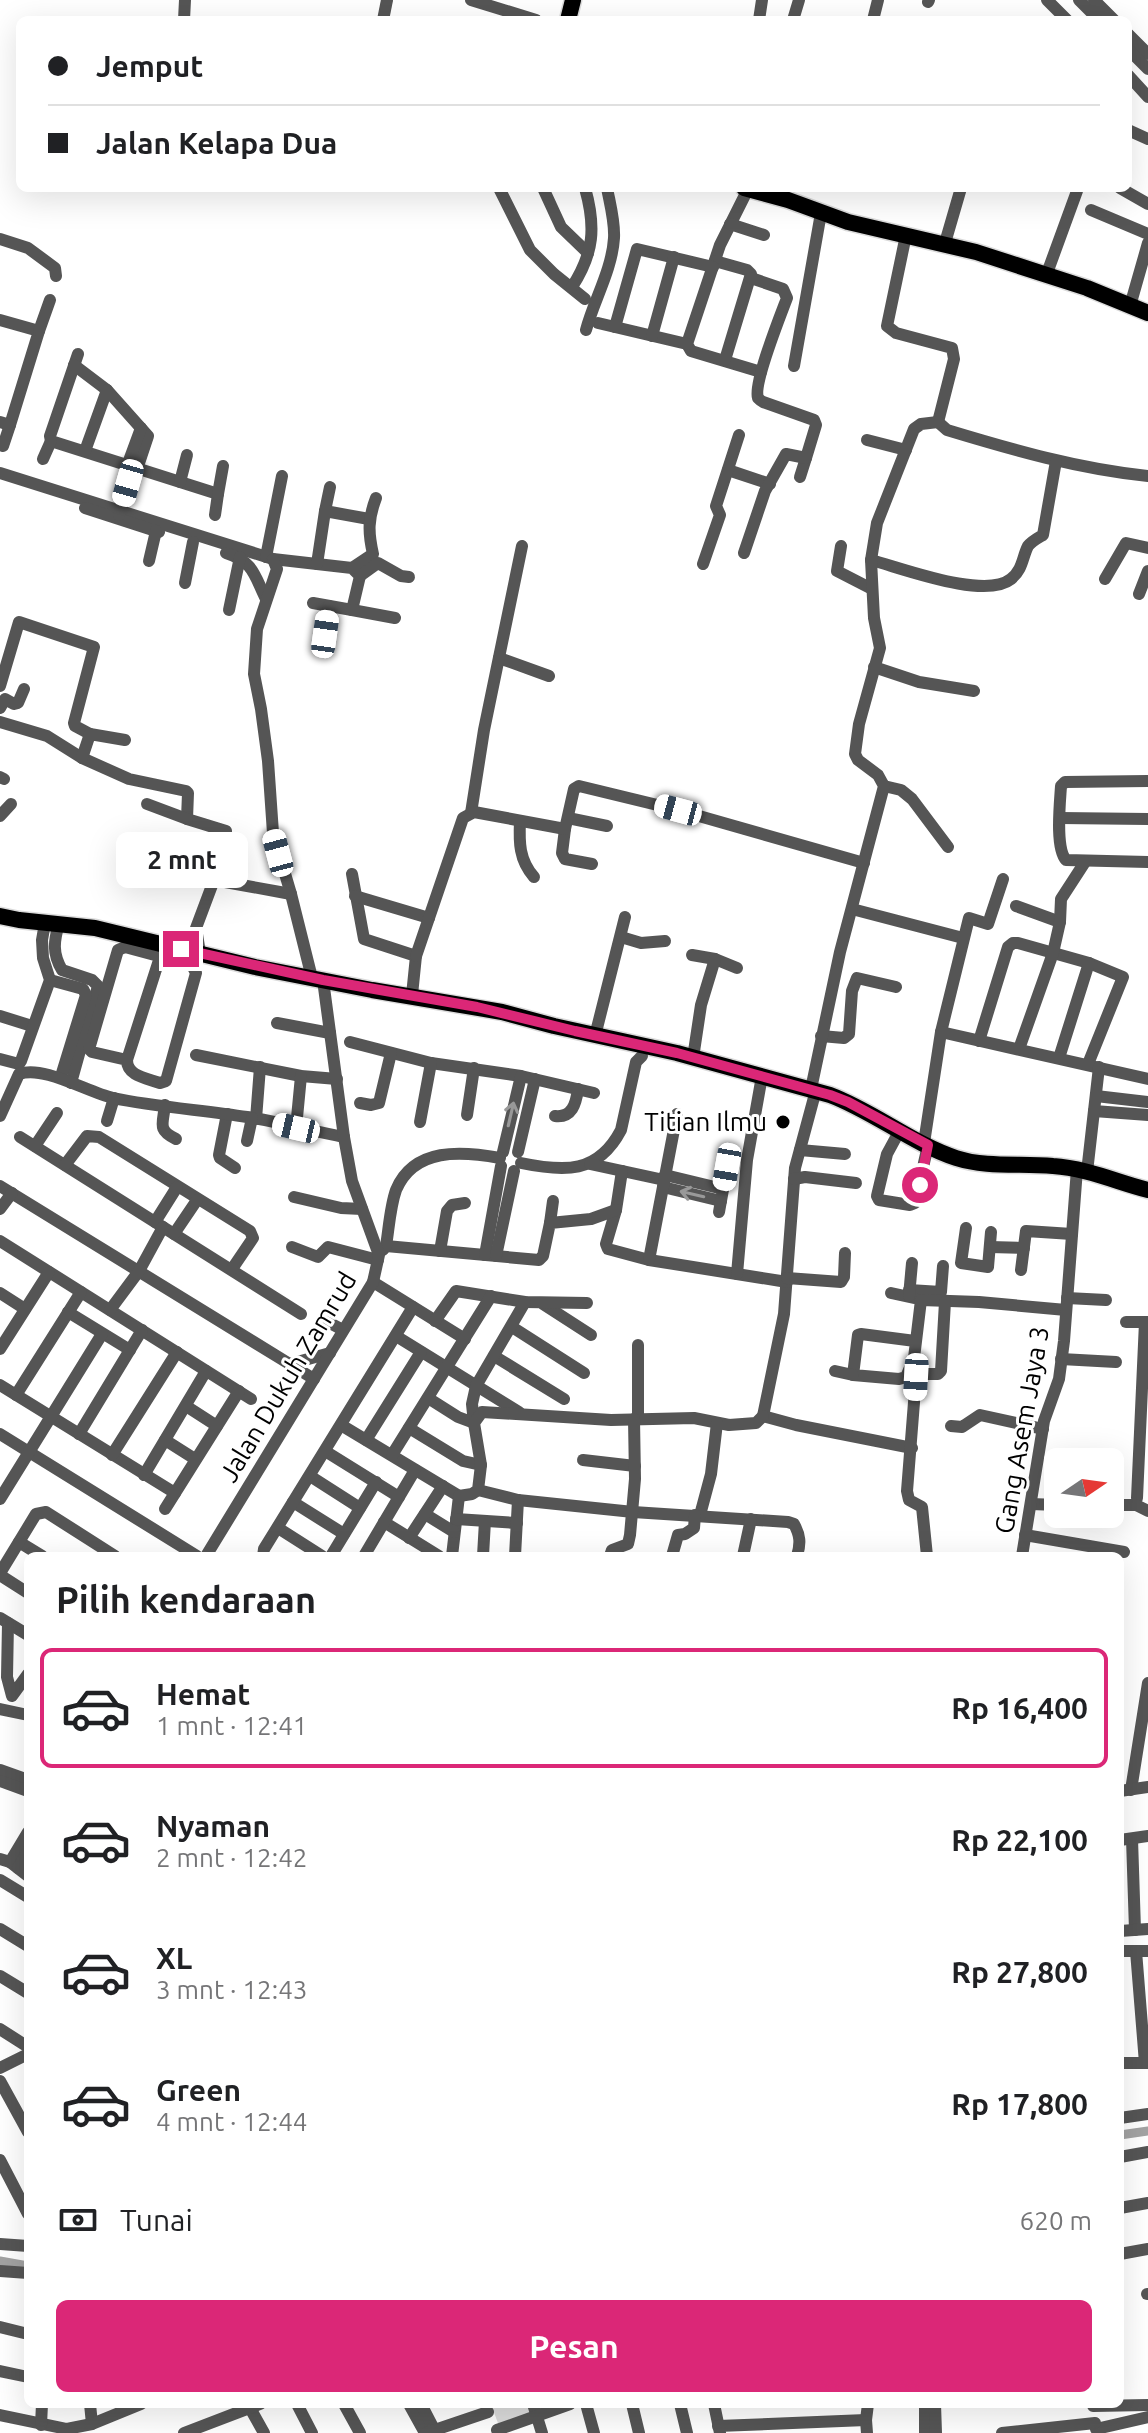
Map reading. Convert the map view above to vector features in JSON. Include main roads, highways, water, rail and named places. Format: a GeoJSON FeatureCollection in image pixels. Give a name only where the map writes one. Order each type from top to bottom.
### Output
{"type":"FeatureCollection","features":[{"type":"Feature","properties":{"kind":"main road"},"geometry":{"type":"LineString","coordinates":[[758,192],[848,222],[945,243],[1087,288],[1148,313]]}},
{"type":"Feature","properties":{"kind":"main road"},"geometry":{"type":"LineString","coordinates":[[0,916],[95,928],[161,951],[200,953],[317,979],[502,1012],[814,1089],[848,1102],[949,1155],[975,1162],[1082,1171],[1148,1190]]}},
{"type":"Feature","properties":{"kind":"waterway"},"geometry":{"type":"LineString","coordinates":[[1124,2134],[1148,2131]]}},
{"type":"Feature","properties":{"kind":"waterway"},"geometry":{"type":"LineString","coordinates":[[0,2261],[24,2265]]}},
{"type":"Feature","properties":{"kind":"place","name":"Titian Ilmu"},"geometry":{"type":"Point","coordinates":[783,1122]}}]}
